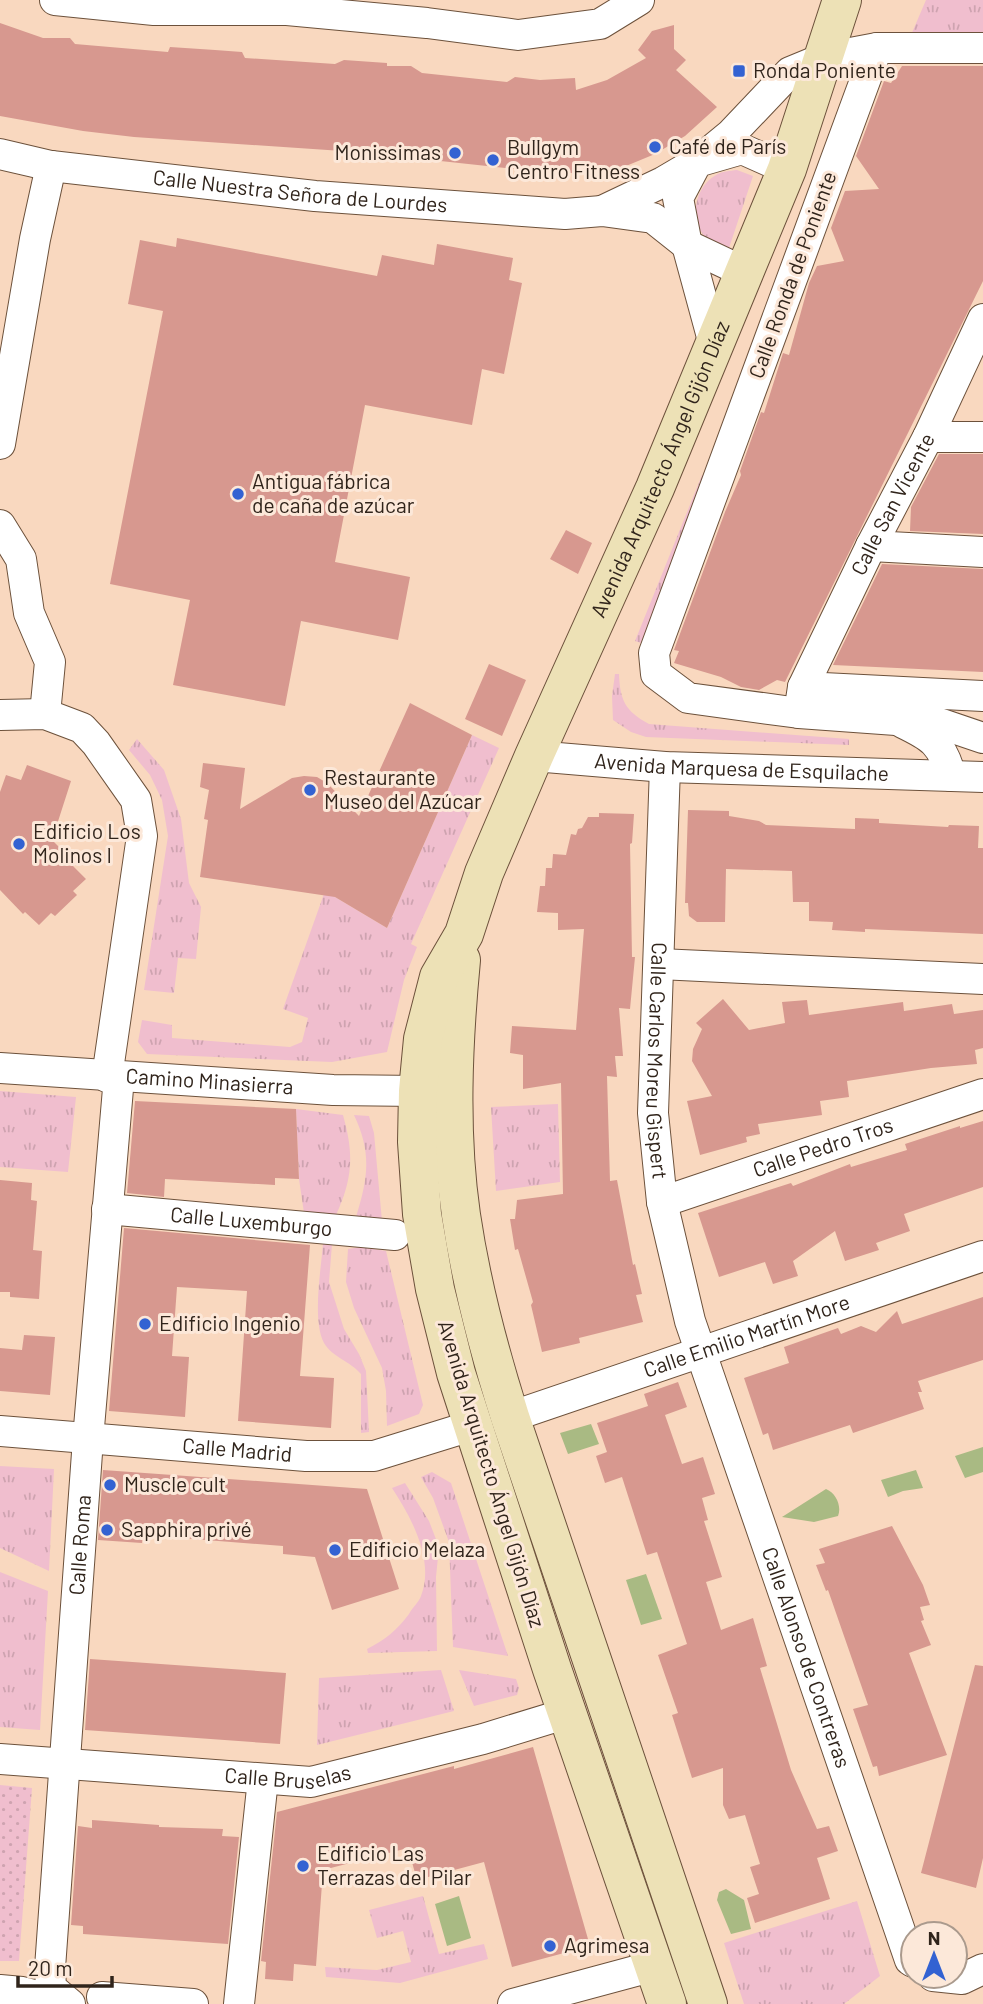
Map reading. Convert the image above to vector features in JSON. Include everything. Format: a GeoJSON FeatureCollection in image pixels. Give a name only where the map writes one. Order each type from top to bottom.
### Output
{"type":"FeatureCollection","features":[{"type":"Feature","properties":{"kind":"main road","name":"Avenida Arquitecto Ángel Gijón Díaz"},"geometry":{"type":"LineString","coordinates":[[667,2004],[471,1426],[435,1289],[422,1214],[417,1142],[418,1091],[423,1039],[439,977],[464,934],[484,873],[655,488],[787,169],[842,0]]}},
{"type":"Feature","properties":{"kind":"main road","name":"Avenida Arquitecto Ángel Gijón Díaz"},"geometry":{"type":"LineString","coordinates":[[464,934],[458,995],[454,1117],[461,1214],[481,1311],[493,1363],[510,1417],[708,2004]]}},
{"type":"Feature","properties":{"kind":"street"},"geometry":{"type":"LineString","coordinates":[[55,0],[153,10],[287,10],[427,23],[518,35],[600,24],[639,0]]}},
{"type":"Feature","properties":{"kind":"street","name":"Calle Nuestra Señora de Lourdes"},"geometry":{"type":"LineString","coordinates":[[602,211],[663,182],[697,162],[731,134],[790,72],[824,58],[877,48],[983,48]]}},
{"type":"Feature","properties":{"kind":"street","name":"Calle Ronda de Poniente"},"geometry":{"type":"LineString","coordinates":[[801,700],[688,698],[656,674],[654,653],[877,48]]}},
{"type":"Feature","properties":{"kind":"street"},"geometry":{"type":"LineString","coordinates":[[714,344],[687,246],[678,198],[697,162],[742,149],[787,169]]}},
{"type":"Feature","properties":{"kind":"street","name":"Calle Nuestra Señora de Lourdes"},"geometry":{"type":"LineString","coordinates":[[0,154],[51,166],[315,196],[565,214],[602,211],[653,218],[687,246],[744,272]]}},
{"type":"Feature","properties":{"kind":"street"},"geometry":{"type":"LineString","coordinates":[[0,444],[34,239],[51,166]]}},
{"type":"Feature","properties":{"kind":"street","name":"Calle San Vicente"},"geometry":{"type":"LineString","coordinates":[[801,700],[871,547],[928,437],[983,319]]}},
{"type":"Feature","properties":{"kind":"street"},"geometry":{"type":"LineString","coordinates":[[928,437],[983,437]]}},
{"type":"Feature","properties":{"kind":"street"},"geometry":{"type":"LineString","coordinates":[[0,525],[21,559],[29,613],[50,662],[45,714],[0,715]]}},
{"type":"Feature","properties":{"kind":"street"},"geometry":{"type":"LineString","coordinates":[[871,547],[983,552]]}},
{"type":"Feature","properties":{"kind":"street"},"geometry":{"type":"LineString","coordinates":[[801,700],[983,696]]}},
{"type":"Feature","properties":{"kind":"street"},"geometry":{"type":"LineString","coordinates":[[801,700],[896,720],[930,736],[947,760],[951,776]]}},
{"type":"Feature","properties":{"kind":"street","name":"Calle Roma"},"geometry":{"type":"LineString","coordinates":[[45,714],[82,728],[96,743],[136,800],[142,836],[113,1077],[107,1209],[50,1968],[51,1987],[92,2002]]}},
{"type":"Feature","properties":{"kind":"street"},"geometry":{"type":"LineString","coordinates":[[896,720],[921,717],[983,738]]}},
{"type":"Feature","properties":{"kind":"street","name":"Avenida Marquesa de Esquilache"},"geometry":{"type":"LineString","coordinates":[[534,756],[665,767],[983,777]]}},
{"type":"Feature","properties":{"kind":"street","name":"Calle Carlos Moreu Gispert"},"geometry":{"type":"LineString","coordinates":[[665,767],[653,1113],[662,1202],[699,1351]]}},
{"type":"Feature","properties":{"kind":"street"},"geometry":{"type":"LineString","coordinates":[[659,964],[983,979]]}},
{"type":"Feature","properties":{"kind":"street","name":"Camino Minasierra"},"geometry":{"type":"LineString","coordinates":[[0,1068],[333,1090],[418,1091]]}},
{"type":"Feature","properties":{"kind":"street","name":"Calle Pedro Tros"},"geometry":{"type":"LineString","coordinates":[[662,1202],[983,1094]]}},
{"type":"Feature","properties":{"kind":"street","name":"Calle Luxemburgo"},"geometry":{"type":"LineString","coordinates":[[107,1209],[395,1235]]}},
{"type":"Feature","properties":{"kind":"street","name":"Calle Emilio Martín More"},"geometry":{"type":"LineString","coordinates":[[510,1417],[983,1256]]}},
{"type":"Feature","properties":{"kind":"street","name":"Calle Alonso de Contreras"},"geometry":{"type":"LineString","coordinates":[[699,1351],[899,1923]]}},
{"type":"Feature","properties":{"kind":"street","name":"Calle Madrid"},"geometry":{"type":"LineString","coordinates":[[0,1432],[306,1456],[374,1456],[471,1426]]}},
{"type":"Feature","properties":{"kind":"street","name":"Calle Bruselas"},"geometry":{"type":"LineString","coordinates":[[0,1759],[311,1782],[483,1739],[568,1713]]}},
{"type":"Feature","properties":{"kind":"street"},"geometry":{"type":"LineString","coordinates":[[239,2004],[262,1779]]}},
{"type":"Feature","properties":{"kind":"street"},"geometry":{"type":"LineString","coordinates":[[513,2004],[654,1966]]}},
{"type":"Feature","properties":{"kind":"street"},"geometry":{"type":"LineString","coordinates":[[0,1990],[42,1997],[45,2004]]}},
{"type":"Feature","properties":{"kind":"street"},"geometry":{"type":"LineString","coordinates":[[92,2002],[193,2004]]}},
{"type":"Feature","properties":{"kind":"green space"},"geometry":{"type":"Polygon","coordinates":[[[926,0],[983,0],[983,36],[911,35],[926,0]]]}},
{"type":"Feature","properties":{"kind":"green space"},"geometry":{"type":"Polygon","coordinates":[[[737,170],[753,176],[729,248],[709,240],[702,233],[696,216],[696,206],[708,181],[721,173],[737,170]]]}},
{"type":"Feature","properties":{"kind":"green space"},"geometry":{"type":"Polygon","coordinates":[[[702,475],[708,477],[641,643],[635,641],[702,475]]]}},
{"type":"Feature","properties":{"kind":"green space"},"geometry":{"type":"Polygon","coordinates":[[[615,674],[619,674],[625,704],[649,724],[849,739],[849,745],[646,737],[631,732],[613,720],[615,674]]]}},
{"type":"Feature","properties":{"kind":"green space"},"geometry":{"type":"Polygon","coordinates":[[[472,735],[499,748],[411,944],[417,947],[404,980],[387,1052],[332,1062],[147,1054],[138,1042],[142,1020],[172,1025],[172,1038],[290,1047],[302,1042],[308,1018],[283,1009],[325,891],[387,928],[472,735]]]}},
{"type":"Feature","properties":{"kind":"green space"},"geometry":{"type":"Polygon","coordinates":[[[137,739],[164,770],[181,819],[189,883],[201,907],[196,959],[178,958],[174,993],[144,990],[168,836],[162,800],[150,775],[129,750],[137,739]]]}},
{"type":"Feature","properties":{"kind":"green space"},"geometry":{"type":"Polygon","coordinates":[[[0,1091],[76,1097],[68,1172],[0,1167],[0,1091]]]}},
{"type":"Feature","properties":{"kind":"green space"},"geometry":{"type":"Polygon","coordinates":[[[558,1104],[560,1182],[496,1191],[491,1107],[558,1104]]]}},
{"type":"Feature","properties":{"kind":"green space"},"geometry":{"type":"Polygon","coordinates":[[[296,1109],[343,1115],[349,1142],[350,1166],[346,1189],[336,1215],[304,1213],[299,1179],[296,1109]]]}},
{"type":"Feature","properties":{"kind":"green space"},"geometry":{"type":"Polygon","coordinates":[[[354,1115],[369,1116],[374,1133],[382,1221],[356,1217],[365,1178],[366,1154],[354,1115]]]}},
{"type":"Feature","properties":{"kind":"green space"},"geometry":{"type":"Polygon","coordinates":[[[323,1244],[332,1244],[329,1282],[344,1329],[366,1371],[369,1432],[361,1433],[361,1374],[327,1348],[320,1333],[318,1295],[323,1244]]]}},
{"type":"Feature","properties":{"kind":"green space"},"geometry":{"type":"Polygon","coordinates":[[[361,1247],[386,1251],[423,1405],[419,1414],[387,1426],[382,1368],[354,1308],[346,1282],[348,1249],[361,1247]]]}},
{"type":"Feature","properties":{"kind":"green space"},"geometry":{"type":"Polygon","coordinates":[[[0,1466],[54,1469],[49,1571],[0,1548],[0,1466]]]}},
{"type":"Feature","properties":{"kind":"green space"},"geometry":{"type":"Polygon","coordinates":[[[432,1472],[451,1483],[508,1656],[453,1647],[449,1542],[433,1498],[421,1477],[432,1472]]]}},
{"type":"Feature","properties":{"kind":"green space"},"geometry":{"type":"Polygon","coordinates":[[[405,1483],[429,1521],[439,1547],[436,1577],[437,1651],[368,1653],[367,1649],[390,1634],[404,1620],[420,1598],[425,1582],[419,1539],[392,1488],[405,1483]]]}},
{"type":"Feature","properties":{"kind":"green space"},"geometry":{"type":"Polygon","coordinates":[[[0,1572],[48,1591],[40,1730],[0,1727],[0,1572]]]}},
{"type":"Feature","properties":{"kind":"green space"},"geometry":{"type":"Polygon","coordinates":[[[441,1670],[454,1711],[317,1745],[319,1678],[441,1670]]]}},
{"type":"Feature","properties":{"kind":"green space"},"geometry":{"type":"Polygon","coordinates":[[[459,1670],[516,1679],[519,1688],[517,1695],[474,1706],[459,1670]]]}},
{"type":"Feature","properties":{"kind":"green space"},"geometry":{"type":"Polygon","coordinates":[[[0,1785],[32,1788],[19,1961],[0,1961],[0,1785]]]}},
{"type":"Feature","properties":{"kind":"green space"},"geometry":{"type":"Polygon","coordinates":[[[423,1896],[439,1954],[484,1944],[488,1959],[400,1983],[326,1977],[325,1967],[377,1970],[411,1962],[403,1931],[377,1938],[369,1910],[423,1896]]]}},
{"type":"Feature","properties":{"kind":"green space"},"geometry":{"type":"Polygon","coordinates":[[[857,1901],[880,1976],[844,2004],[744,2004],[724,1943],[857,1901]]]}},
{"type":"Feature","properties":{"kind":"shaded area"},"geometry":{"type":"Polygon","coordinates":[[[591,1424],[599,1444],[568,1454],[560,1433],[591,1424]]]}},
{"type":"Feature","properties":{"kind":"shaded area"},"geometry":{"type":"Polygon","coordinates":[[[983,1447],[983,1472],[965,1478],[955,1456],[983,1447]]]}},
{"type":"Feature","properties":{"kind":"shaded area"},"geometry":{"type":"Polygon","coordinates":[[[916,1470],[923,1488],[888,1497],[881,1480],[916,1470]]]}},
{"type":"Feature","properties":{"kind":"shaded area"},"geometry":{"type":"Polygon","coordinates":[[[826,1489],[837,1500],[838,1516],[814,1522],[782,1517],[826,1489]]]}},
{"type":"Feature","properties":{"kind":"shaded area"},"geometry":{"type":"Polygon","coordinates":[[[646,1574],[662,1619],[641,1625],[626,1580],[646,1574]]]}},
{"type":"Feature","properties":{"kind":"shaded area"},"geometry":{"type":"Polygon","coordinates":[[[726,1889],[744,1900],[751,1929],[731,1934],[717,1900],[719,1892],[726,1889]]]}},
{"type":"Feature","properties":{"kind":"shaded area"},"geometry":{"type":"Polygon","coordinates":[[[459,1896],[471,1938],[447,1946],[435,1904],[459,1896]]]}},
{"type":"Feature","properties":{"kind":"building"},"geometry":{"type":"Polygon","coordinates":[[[0,23],[43,38],[70,38],[75,44],[168,52],[170,47],[242,52],[245,58],[335,64],[344,60],[387,63],[387,66],[411,66],[422,73],[507,82],[515,77],[540,80],[575,78],[576,90],[607,80],[646,58],[638,50],[652,31],[674,25],[674,49],[686,60],[676,70],[717,107],[685,136],[655,154],[626,166],[581,173],[552,173],[357,152],[134,137],[0,116],[0,23]]]}},
{"type":"Feature","properties":{"kind":"building"},"geometry":{"type":"Polygon","coordinates":[[[902,66],[983,66],[983,281],[785,682],[777,680],[759,690],[741,687],[721,677],[674,663],[679,651],[674,650],[741,475],[740,471],[761,412],[764,413],[783,353],[789,355],[809,283],[817,266],[844,261],[831,228],[845,191],[879,189],[856,156],[884,81],[891,83],[902,66]]]}},
{"type":"Feature","properties":{"kind":"building","name":"Antigua fábrica de caña de azúcar"},"geometry":{"type":"Polygon","coordinates":[[[177,238],[377,276],[382,255],[434,265],[437,244],[513,258],[509,280],[522,283],[504,374],[482,369],[472,425],[365,405],[335,562],[410,577],[398,640],[301,621],[285,706],[173,685],[190,600],[110,584],[163,311],[128,304],[140,240],[176,247],[177,238]]]}},
{"type":"Feature","properties":{"kind":"building"},"geometry":{"type":"Polygon","coordinates":[[[939,454],[983,454],[983,534],[910,531],[911,507],[939,454]]]}},
{"type":"Feature","properties":{"kind":"building"},"geometry":{"type":"Polygon","coordinates":[[[566,530],[592,543],[578,574],[550,559],[566,530]]]}},
{"type":"Feature","properties":{"kind":"building"},"geometry":{"type":"Polygon","coordinates":[[[882,564],[983,569],[983,672],[833,665],[882,564]]]}},
{"type":"Feature","properties":{"kind":"building"},"geometry":{"type":"Polygon","coordinates":[[[489,664],[526,680],[502,736],[465,719],[489,664]]]}},
{"type":"Feature","properties":{"kind":"building"},"geometry":{"type":"Polygon","coordinates":[[[410,703],[472,735],[387,928],[335,897],[200,877],[209,790],[200,787],[203,763],[245,768],[240,809],[292,778],[304,776],[317,777],[327,783],[359,816],[410,703]]]}},
{"type":"Feature","properties":{"kind":"building","name":"Edificio Los Molinos I"},"geometry":{"type":"Polygon","coordinates":[[[27,765],[71,781],[52,840],[75,863],[73,866],[86,879],[73,891],[77,895],[55,916],[51,913],[39,925],[25,912],[23,914],[0,890],[0,792],[6,775],[21,780],[27,765]]]}},
{"type":"Feature","properties":{"kind":"building"},"geometry":{"type":"Polygon","coordinates":[[[688,810],[729,811],[729,816],[759,821],[766,825],[855,829],[855,818],[879,819],[879,823],[979,826],[978,848],[983,848],[983,934],[832,930],[833,922],[809,921],[809,902],[793,902],[792,871],[726,869],[725,922],[697,922],[689,916],[688,903],[685,903],[688,810]]]}},
{"type":"Feature","properties":{"kind":"building"},"geometry":{"type":"Polygon","coordinates":[[[599,813],[634,814],[630,844],[632,957],[635,957],[630,1009],[619,1008],[623,1056],[615,1056],[617,1077],[607,1076],[610,1181],[617,1180],[633,1265],[635,1264],[642,1294],[636,1295],[643,1322],[579,1338],[580,1343],[542,1352],[531,1305],[533,1302],[518,1249],[515,1250],[510,1219],[515,1219],[517,1200],[563,1194],[561,1083],[523,1089],[523,1055],[510,1053],[512,1026],[576,1030],[584,929],[558,930],[558,913],[537,912],[540,886],[545,886],[546,868],[552,868],[553,854],[566,855],[571,834],[576,835],[588,817],[599,817],[599,813]]]}},
{"type":"Feature","properties":{"kind":"building"},"geometry":{"type":"Polygon","coordinates":[[[723,999],[749,1030],[785,1023],[782,1002],[807,1000],[809,1015],[903,1002],[904,1011],[952,1004],[954,1014],[983,1010],[983,1048],[975,1050],[977,1064],[847,1081],[849,1097],[820,1101],[822,1115],[758,1124],[760,1134],[746,1137],[747,1142],[700,1155],[687,1101],[712,1096],[692,1061],[693,1049],[702,1029],[696,1023],[723,999]]]}},
{"type":"Feature","properties":{"kind":"building"},"geometry":{"type":"Polygon","coordinates":[[[135,1101],[296,1109],[299,1179],[275,1178],[275,1185],[165,1179],[164,1197],[127,1193],[135,1101]]]}},
{"type":"Feature","properties":{"kind":"building"},"geometry":{"type":"Polygon","coordinates":[[[983,1121],[983,1187],[904,1214],[910,1231],[876,1243],[879,1250],[845,1261],[835,1231],[793,1261],[798,1276],[773,1284],[765,1262],[719,1277],[698,1213],[791,1183],[793,1186],[850,1164],[851,1167],[907,1150],[905,1144],[983,1121]]]}},
{"type":"Feature","properties":{"kind":"building"},"geometry":{"type":"Polygon","coordinates":[[[0,1180],[32,1183],[31,1200],[37,1201],[33,1250],[42,1251],[39,1299],[10,1297],[10,1292],[0,1292],[0,1180]]]}},
{"type":"Feature","properties":{"kind":"building","name":"Edificio Ingenio"},"geometry":{"type":"Polygon","coordinates":[[[124,1228],[310,1245],[300,1376],[334,1378],[331,1428],[238,1421],[247,1291],[177,1287],[172,1356],[189,1357],[185,1417],[109,1411],[124,1228]]]}},
{"type":"Feature","properties":{"kind":"building"},"geometry":{"type":"Polygon","coordinates":[[[983,1297],[983,1360],[918,1381],[922,1392],[918,1392],[924,1409],[853,1433],[850,1425],[773,1450],[768,1433],[763,1435],[744,1378],[789,1363],[784,1347],[838,1328],[841,1334],[861,1326],[876,1332],[897,1311],[902,1324],[983,1297]]]}},
{"type":"Feature","properties":{"kind":"building"},"geometry":{"type":"Polygon","coordinates":[[[24,1335],[55,1337],[50,1395],[0,1391],[0,1348],[22,1350],[24,1335]]]}},
{"type":"Feature","properties":{"kind":"building"},"geometry":{"type":"Polygon","coordinates":[[[678,1382],[687,1407],[665,1415],[682,1464],[703,1457],[715,1494],[702,1498],[708,1520],[704,1521],[722,1577],[706,1582],[721,1630],[753,1618],[767,1666],[760,1668],[791,1770],[817,1829],[829,1826],[838,1851],[817,1858],[830,1899],[755,1923],[747,1898],[759,1894],[750,1867],[760,1864],[745,1815],[729,1819],[723,1805],[723,1768],[692,1778],[672,1715],[678,1713],[658,1655],[687,1644],[657,1552],[647,1555],[622,1477],[605,1483],[596,1456],[607,1452],[597,1423],[648,1406],[644,1394],[678,1382]]]}},
{"type":"Feature","properties":{"kind":"building"},"geometry":{"type":"Polygon","coordinates":[[[103,1470],[367,1489],[399,1589],[332,1610],[315,1557],[283,1554],[283,1546],[143,1535],[142,1543],[98,1540],[103,1470]]]}},
{"type":"Feature","properties":{"kind":"building"},"geometry":{"type":"Polygon","coordinates":[[[892,1526],[923,1585],[930,1605],[920,1607],[924,1620],[921,1621],[931,1645],[909,1653],[947,1755],[879,1776],[877,1766],[873,1767],[853,1709],[868,1705],[828,1590],[826,1591],[816,1565],[825,1563],[819,1549],[892,1526]]]}},
{"type":"Feature","properties":{"kind":"building"},"geometry":{"type":"Polygon","coordinates":[[[90,1659],[286,1673],[280,1744],[85,1730],[90,1659]]]}},
{"type":"Feature","properties":{"kind":"building"},"geometry":{"type":"Polygon","coordinates":[[[975,1665],[983,1666],[983,1858],[976,1888],[921,1873],[975,1665]]]}},
{"type":"Feature","properties":{"kind":"building"},"geometry":{"type":"Polygon","coordinates":[[[533,1747],[590,1946],[512,1967],[484,1862],[417,1880],[408,1848],[323,1870],[316,1966],[294,1964],[293,1981],[265,1979],[266,1962],[261,1961],[277,1812],[533,1747]]]}},
{"type":"Feature","properties":{"kind":"building"},"geometry":{"type":"Polygon","coordinates":[[[92,1820],[159,1827],[223,1829],[222,1836],[239,1837],[228,1944],[83,1934],[83,1926],[71,1925],[78,1826],[92,1828],[92,1820]]]}},
{"type":"Feature","properties":{"kind":"place","name":"Ronda Poniente"},"geometry":{"type":"Point","coordinates":[739,71]}},
{"type":"Feature","properties":{"kind":"place","name":"Café de París"},"geometry":{"type":"Point","coordinates":[655,147]}},
{"type":"Feature","properties":{"kind":"place","name":"Monissimas"},"geometry":{"type":"Point","coordinates":[455,153]}},
{"type":"Feature","properties":{"kind":"place","name":"Bullgym Centro Fitness"},"geometry":{"type":"Point","coordinates":[493,160]}},
{"type":"Feature","properties":{"kind":"place","name":"Antigua fábrica de caña de azúcar"},"geometry":{"type":"Point","coordinates":[238,494]}},
{"type":"Feature","properties":{"kind":"place","name":"Restaurante Museo del Azúcar"},"geometry":{"type":"Point","coordinates":[310,790]}},
{"type":"Feature","properties":{"kind":"place","name":"Edificio Los Molinos I"},"geometry":{"type":"Point","coordinates":[19,844]}},
{"type":"Feature","properties":{"kind":"place","name":"Edificio Ingenio"},"geometry":{"type":"Point","coordinates":[145,1324]}},
{"type":"Feature","properties":{"kind":"place","name":"Muscle cult"},"geometry":{"type":"Point","coordinates":[110,1485]}},
{"type":"Feature","properties":{"kind":"place","name":"Sapphira privé"},"geometry":{"type":"Point","coordinates":[107,1530]}},
{"type":"Feature","properties":{"kind":"place","name":"Edificio Melaza"},"geometry":{"type":"Point","coordinates":[335,1550]}},
{"type":"Feature","properties":{"kind":"place","name":"Edificio Las Terrazas del Pilar"},"geometry":{"type":"Point","coordinates":[303,1866]}},
{"type":"Feature","properties":{"kind":"place","name":"Agrimesa"},"geometry":{"type":"Point","coordinates":[550,1946]}}]}
